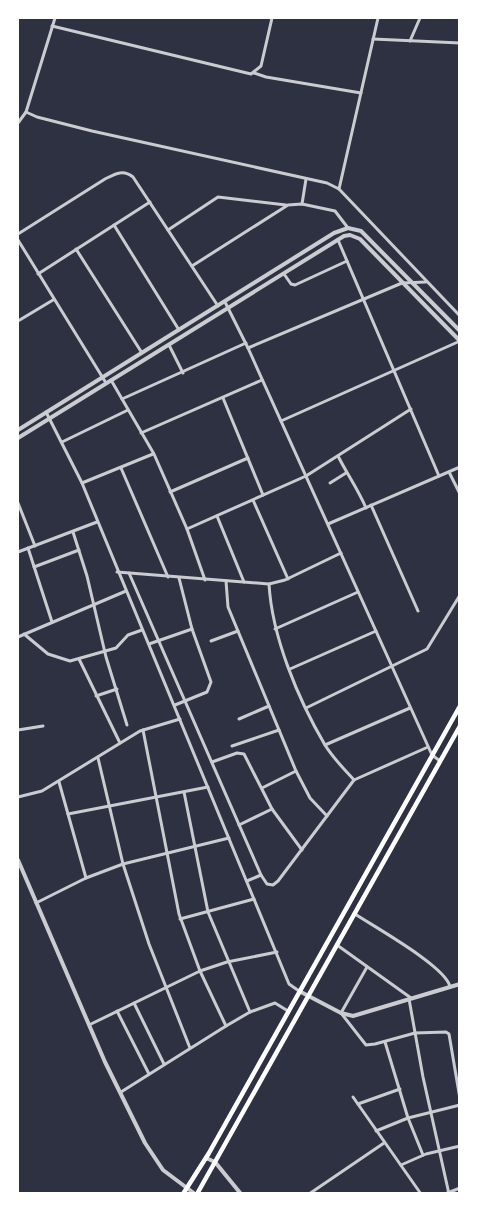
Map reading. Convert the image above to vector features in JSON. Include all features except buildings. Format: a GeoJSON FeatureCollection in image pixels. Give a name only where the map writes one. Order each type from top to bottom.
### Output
{"type":"FeatureCollection","features":[{"type":"Feature","properties":{"kind":"main road"},"geometry":{"type":"LineString","coordinates":[[183,1194],[206,1158],[460,706]]}},
{"type":"Feature","properties":{"kind":"main road"},"geometry":{"type":"LineString","coordinates":[[196,1194],[216,1162],[460,726]]}},
{"type":"Feature","properties":{"kind":"street"},"geometry":{"type":"LineString","coordinates":[[18,123],[26,112],[55,18]]}},
{"type":"Feature","properties":{"kind":"street"},"geometry":{"type":"LineString","coordinates":[[254,73],[261,66],[272,18]]}},
{"type":"Feature","properties":{"kind":"street"},"geometry":{"type":"LineString","coordinates":[[340,189],[378,18]]}},
{"type":"Feature","properties":{"kind":"street"},"geometry":{"type":"LineString","coordinates":[[410,41],[420,18]]}},
{"type":"Feature","properties":{"kind":"street"},"geometry":{"type":"LineString","coordinates":[[52,26],[245,74],[254,73],[266,77],[361,93]]}},
{"type":"Feature","properties":{"kind":"street"},"geometry":{"type":"LineString","coordinates":[[373,39],[460,43]]}},
{"type":"Feature","properties":{"kind":"street"},"geometry":{"type":"LineString","coordinates":[[26,112],[37,117],[92,131],[306,179],[340,189],[460,316]]}},
{"type":"Feature","properties":{"kind":"street"},"geometry":{"type":"LineString","coordinates":[[18,234],[117,173],[131,175],[218,306]]}},
{"type":"Feature","properties":{"kind":"street"},"geometry":{"type":"LineString","coordinates":[[302,204],[306,179]]}},
{"type":"Feature","properties":{"kind":"street"},"geometry":{"type":"LineString","coordinates":[[168,230],[218,197],[288,205],[302,204],[335,211],[348,228]]}},
{"type":"Feature","properties":{"kind":"street"},"geometry":{"type":"LineString","coordinates":[[38,274],[150,202]]}},
{"type":"Feature","properties":{"kind":"street"},"geometry":{"type":"LineString","coordinates":[[192,266],[288,205]]}},
{"type":"Feature","properties":{"kind":"street"},"geometry":{"type":"LineString","coordinates":[[114,225],[179,330]]}},
{"type":"Feature","properties":{"kind":"street"},"geometry":{"type":"LineString","coordinates":[[18,430],[334,233],[348,228],[361,231],[460,331]]}},
{"type":"Feature","properties":{"kind":"street"},"geometry":{"type":"LineString","coordinates":[[18,438],[338,240],[350,235],[360,239],[460,341],[281,420]]}},
{"type":"Feature","properties":{"kind":"street"},"geometry":{"type":"LineString","coordinates":[[18,240],[53,300],[106,382]]}},
{"type":"Feature","properties":{"kind":"street"},"geometry":{"type":"LineString","coordinates":[[338,240],[439,476]]}},
{"type":"Feature","properties":{"kind":"street"},"geometry":{"type":"LineString","coordinates":[[76,249],[142,353]]}},
{"type":"Feature","properties":{"kind":"street"},"geometry":{"type":"LineString","coordinates":[[284,274],[291,284],[295,285],[347,261]]}},
{"type":"Feature","properties":{"kind":"street"},"geometry":{"type":"LineString","coordinates":[[248,348],[402,283],[412,281],[426,282]]}},
{"type":"Feature","properties":{"kind":"street"},"geometry":{"type":"LineString","coordinates":[[18,322],[53,300]]}},
{"type":"Feature","properties":{"kind":"street"},"geometry":{"type":"LineString","coordinates":[[225,302],[281,420],[428,747],[432,755],[440,761]]}},
{"type":"Feature","properties":{"kind":"street"},"geometry":{"type":"LineString","coordinates":[[122,399],[246,344]]}},
{"type":"Feature","properties":{"kind":"street"},"geometry":{"type":"LineString","coordinates":[[169,345],[184,372]]}},
{"type":"Feature","properties":{"kind":"street"},"geometry":{"type":"LineString","coordinates":[[111,380],[154,454],[187,529],[205,580]]}},
{"type":"Feature","properties":{"kind":"street"},"geometry":{"type":"LineString","coordinates":[[141,433],[262,380]]}},
{"type":"Feature","properties":{"kind":"street"},"geometry":{"type":"LineString","coordinates":[[223,398],[263,495]]}},
{"type":"Feature","properties":{"kind":"street"},"geometry":{"type":"LineString","coordinates":[[187,529],[306,476],[411,409]]}},
{"type":"Feature","properties":{"kind":"street"},"geometry":{"type":"LineString","coordinates":[[62,442],[128,410]]}},
{"type":"Feature","properties":{"kind":"street"},"geometry":{"type":"LineString","coordinates":[[46,412],[82,483],[117,572],[175,705],[289,984],[341,1013],[353,1016],[460,984]]}},
{"type":"Feature","properties":{"kind":"street"},"geometry":{"type":"LineString","coordinates":[[82,483],[154,454]]}},
{"type":"Feature","properties":{"kind":"street"},"geometry":{"type":"LineString","coordinates":[[338,456],[366,508]]}},
{"type":"Feature","properties":{"kind":"street"},"geometry":{"type":"LineString","coordinates":[[170,492],[248,458]]}},
{"type":"Feature","properties":{"kind":"street"},"geometry":{"type":"LineString","coordinates":[[328,524],[460,467]]}},
{"type":"Feature","properties":{"kind":"street"},"geometry":{"type":"LineString","coordinates":[[121,468],[168,577]]}},
{"type":"Feature","properties":{"kind":"street"},"geometry":{"type":"LineString","coordinates":[[449,472],[460,494]]}},
{"type":"Feature","properties":{"kind":"street"},"geometry":{"type":"LineString","coordinates":[[330,483],[346,473]]}},
{"type":"Feature","properties":{"kind":"street"},"geometry":{"type":"LineString","coordinates":[[253,500],[288,578]]}},
{"type":"Feature","properties":{"kind":"street"},"geometry":{"type":"LineString","coordinates":[[18,503],[35,546]]}},
{"type":"Feature","properties":{"kind":"street"},"geometry":{"type":"LineString","coordinates":[[371,506],[418,611]]}},
{"type":"Feature","properties":{"kind":"street"},"geometry":{"type":"LineString","coordinates":[[217,516],[244,582]]}},
{"type":"Feature","properties":{"kind":"street"},"geometry":{"type":"LineString","coordinates":[[18,552],[97,522]]}},
{"type":"Feature","properties":{"kind":"street"},"geometry":{"type":"LineString","coordinates":[[73,532],[127,725]]}},
{"type":"Feature","properties":{"kind":"street"},"geometry":{"type":"LineString","coordinates":[[28,548],[52,622]]}},
{"type":"Feature","properties":{"kind":"street"},"geometry":{"type":"LineString","coordinates":[[34,568],[79,550]]}},
{"type":"Feature","properties":{"kind":"street"},"geometry":{"type":"LineString","coordinates":[[117,572],[269,584],[288,578],[340,553]]}},
{"type":"Feature","properties":{"kind":"street"},"geometry":{"type":"LineString","coordinates":[[129,573],[261,875],[267,884],[273,885],[278,881],[354,780],[428,747]]}},
{"type":"Feature","properties":{"kind":"street"},"geometry":{"type":"LineString","coordinates":[[175,705],[207,692],[211,682],[192,629],[179,578]]}},
{"type":"Feature","properties":{"kind":"street"},"geometry":{"type":"LineString","coordinates":[[226,581],[226,601],[296,771],[310,798],[327,816]]}},
{"type":"Feature","properties":{"kind":"street"},"geometry":{"type":"LineString","coordinates":[[269,584],[275,629],[306,708],[325,746],[354,780]]}},
{"type":"Feature","properties":{"kind":"street"},"geometry":{"type":"LineString","coordinates":[[18,637],[126,591]]}},
{"type":"Feature","properties":{"kind":"street"},"geometry":{"type":"LineString","coordinates":[[275,629],[358,592]]}},
{"type":"Feature","properties":{"kind":"street"},"geometry":{"type":"LineString","coordinates":[[306,708],[427,649],[460,595]]}},
{"type":"Feature","properties":{"kind":"street"},"geometry":{"type":"LineString","coordinates":[[149,644],[192,629]]}},
{"type":"Feature","properties":{"kind":"street"},"geometry":{"type":"LineString","coordinates":[[24,634],[48,654],[67,660],[79,659],[117,647],[128,634],[142,630]]}},
{"type":"Feature","properties":{"kind":"street"},"geometry":{"type":"LineString","coordinates":[[212,641],[238,631]]}},
{"type":"Feature","properties":{"kind":"street"},"geometry":{"type":"LineString","coordinates":[[290,669],[376,631]]}},
{"type":"Feature","properties":{"kind":"street"},"geometry":{"type":"LineString","coordinates":[[79,659],[120,743]]}},
{"type":"Feature","properties":{"kind":"street"},"geometry":{"type":"LineString","coordinates":[[96,696],[117,689]]}},
{"type":"Feature","properties":{"kind":"street"},"geometry":{"type":"LineString","coordinates":[[239,718],[269,706]]}},
{"type":"Feature","properties":{"kind":"street"},"geometry":{"type":"LineString","coordinates":[[325,746],[410,708]]}},
{"type":"Feature","properties":{"kind":"street"},"geometry":{"type":"LineString","coordinates":[[18,797],[38,793],[59,782],[143,730],[180,719]]}},
{"type":"Feature","properties":{"kind":"street"},"geometry":{"type":"LineString","coordinates":[[18,730],[43,726]]}},
{"type":"Feature","properties":{"kind":"street"},"geometry":{"type":"LineString","coordinates":[[143,730],[180,919],[200,971],[226,1026]]}},
{"type":"Feature","properties":{"kind":"street"},"geometry":{"type":"LineString","coordinates":[[232,746],[279,730]]}},
{"type":"Feature","properties":{"kind":"street"},"geometry":{"type":"LineString","coordinates":[[212,762],[237,753],[244,754],[272,809],[302,850]]}},
{"type":"Feature","properties":{"kind":"street"},"geometry":{"type":"LineString","coordinates":[[98,758],[123,864],[166,988],[190,1048]]}},
{"type":"Feature","properties":{"kind":"street"},"geometry":{"type":"LineString","coordinates":[[262,788],[296,771]]}},
{"type":"Feature","properties":{"kind":"street"},"geometry":{"type":"LineString","coordinates":[[59,782],[86,878]]}},
{"type":"Feature","properties":{"kind":"street"},"geometry":{"type":"LineString","coordinates":[[68,814],[208,787]]}},
{"type":"Feature","properties":{"kind":"street"},"geometry":{"type":"LineString","coordinates":[[184,792],[208,912],[227,962],[250,1012]]}},
{"type":"Feature","properties":{"kind":"street"},"geometry":{"type":"LineString","coordinates":[[239,825],[272,809]]}},
{"type":"Feature","properties":{"kind":"street"},"geometry":{"type":"LineString","coordinates":[[36,903],[86,878],[123,864],[229,838]]}},
{"type":"Feature","properties":{"kind":"street"},"geometry":{"type":"LineString","coordinates":[[18,860],[89,1025],[155,1160],[163,1170],[196,1194]]}},
{"type":"Feature","properties":{"kind":"street"},"geometry":{"type":"LineString","coordinates":[[247,880],[261,875]]}},
{"type":"Feature","properties":{"kind":"street"},"geometry":{"type":"LineString","coordinates":[[180,919],[255,899]]}},
{"type":"Feature","properties":{"kind":"street"},"geometry":{"type":"LineString","coordinates":[[355,914],[424,958],[446,977],[450,987]]}},
{"type":"Feature","properties":{"kind":"street"},"geometry":{"type":"LineString","coordinates":[[337,945],[410,999],[447,1193],[460,1188]]}},
{"type":"Feature","properties":{"kind":"street"},"geometry":{"type":"LineString","coordinates":[[89,1025],[200,971],[227,962],[277,952]]}},
{"type":"Feature","properties":{"kind":"street"},"geometry":{"type":"LineString","coordinates":[[341,1013],[367,967]]}},
{"type":"Feature","properties":{"kind":"street"},"geometry":{"type":"LineString","coordinates":[[134,1003],[164,1064]]}},
{"type":"Feature","properties":{"kind":"street"},"geometry":{"type":"LineString","coordinates":[[121,1092],[250,1012],[275,1004],[288,1012]]}},
{"type":"Feature","properties":{"kind":"street"},"geometry":{"type":"LineString","coordinates":[[117,1011],[149,1074]]}},
{"type":"Feature","properties":{"kind":"street"},"geometry":{"type":"LineString","coordinates":[[341,1013],[366,1045],[385,1042],[415,1033],[436,1031],[449,1034],[458,1074],[460,1099]]}},
{"type":"Feature","properties":{"kind":"street"},"geometry":{"type":"LineString","coordinates":[[385,1042],[408,1118],[423,1155]]}},
{"type":"Feature","properties":{"kind":"street"},"geometry":{"type":"LineString","coordinates":[[358,1104],[400,1089]]}},
{"type":"Feature","properties":{"kind":"street"},"geometry":{"type":"LineString","coordinates":[[353,1097],[421,1194]]}},
{"type":"Feature","properties":{"kind":"street"},"geometry":{"type":"LineString","coordinates":[[376,1131],[430,1111],[460,1105]]}},
{"type":"Feature","properties":{"kind":"street"},"geometry":{"type":"LineString","coordinates":[[309,1194],[384,1143]]}},
{"type":"Feature","properties":{"kind":"street"},"geometry":{"type":"LineString","coordinates":[[402,1165],[423,1155],[460,1146]]}},
{"type":"Feature","properties":{"kind":"street"},"geometry":{"type":"LineString","coordinates":[[206,1158],[216,1162],[241,1194]]}}]}
